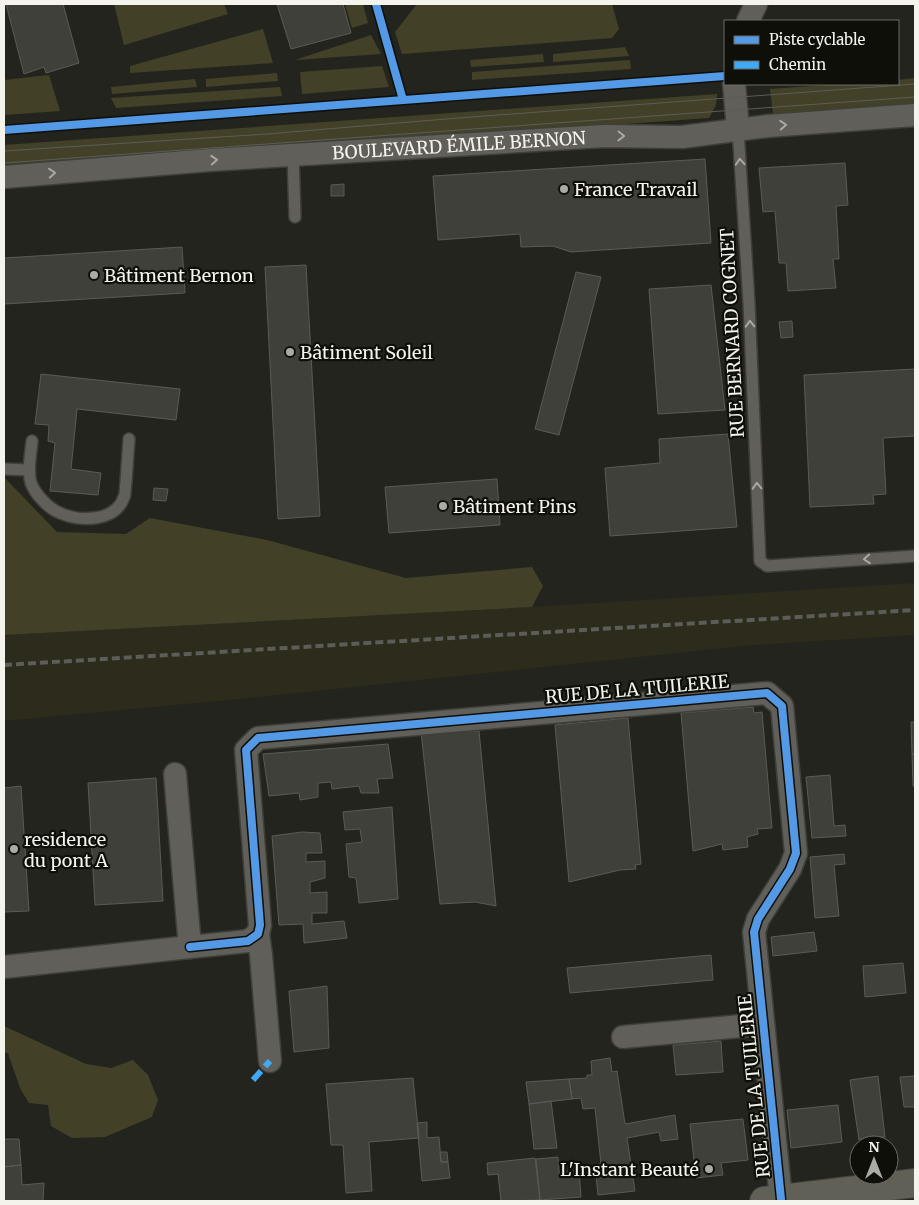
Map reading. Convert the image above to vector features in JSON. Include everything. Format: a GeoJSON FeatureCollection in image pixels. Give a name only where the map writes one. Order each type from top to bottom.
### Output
{"type":"FeatureCollection","features":[{"type":"Feature","properties":{"kind":"main road"},"geometry":{"type":"LineString","coordinates":[[772,1200],[915,1183]]}},
{"type":"Feature","properties":{"kind":"street"},"geometry":{"type":"LineString","coordinates":[[748,20],[756,4]]}},
{"type":"Feature","properties":{"kind":"street"},"geometry":{"type":"LineString","coordinates":[[734,85],[738,129]]}},
{"type":"Feature","properties":{"kind":"street","name":"BOULEVARD ÉMILE BERNON"},"geometry":{"type":"LineString","coordinates":[[4,177],[293,154],[604,136],[682,138],[768,126],[915,115]]}},
{"type":"Feature","properties":{"kind":"street","name":"RUE DE LA TUILERIE"},"geometry":{"type":"LineString","coordinates":[[270,1061],[258,934],[260,925],[246,750],[258,738],[767,692],[782,706],[796,854],[790,869],[758,919],[754,932],[763,1024],[772,1200]]}},
{"type":"Feature","properties":{"kind":"street"},"geometry":{"type":"LineString","coordinates":[[175,774],[190,947]]}},
{"type":"Feature","properties":{"kind":"street"},"geometry":{"type":"LineString","coordinates":[[4,967],[248,941],[258,934]]}},
{"type":"Feature","properties":{"kind":"street"},"geometry":{"type":"LineString","coordinates":[[623,1037],[763,1024]]}},
{"type":"Feature","properties":{"kind":"lane","name":"RUE BERNARD COGNET"},"geometry":{"type":"LineString","coordinates":[[738,129],[749,303],[760,561],[767,566],[915,556]]}},
{"type":"Feature","properties":{"kind":"lane"},"geometry":{"type":"LineString","coordinates":[[293,154],[295,217]]}},
{"type":"Feature","properties":{"kind":"lane"},"geometry":{"type":"LineString","coordinates":[[32,440],[29,470],[35,492],[58,513],[71,518],[90,519],[106,516],[117,508],[124,497],[130,439]]}},
{"type":"Feature","properties":{"kind":"lane"},"geometry":{"type":"LineString","coordinates":[[4,469],[29,470]]}},
{"type":"Feature","properties":{"kind":"shaded area"},"geometry":{"type":"Polygon","coordinates":[[[114,4],[224,4],[228,14],[124,45],[114,4]]]}},
{"type":"Feature","properties":{"kind":"shaded area"},"geometry":{"type":"Polygon","coordinates":[[[345,4],[363,4],[368,23],[352,28],[345,4]]]}},
{"type":"Feature","properties":{"kind":"shaded area"},"geometry":{"type":"Polygon","coordinates":[[[417,4],[612,4],[619,29],[612,38],[402,54],[395,32],[417,4]]]}},
{"type":"Feature","properties":{"kind":"shaded area"},"geometry":{"type":"Polygon","coordinates":[[[263,29],[273,63],[130,73],[130,66],[263,29]]]}},
{"type":"Feature","properties":{"kind":"shaded area"},"geometry":{"type":"Polygon","coordinates":[[[371,35],[381,54],[295,60],[371,35]]]}},
{"type":"Feature","properties":{"kind":"shaded area"},"geometry":{"type":"Polygon","coordinates":[[[625,47],[629,56],[553,62],[553,54],[625,47]]]}},
{"type":"Feature","properties":{"kind":"shaded area"},"geometry":{"type":"Polygon","coordinates":[[[543,54],[544,62],[471,67],[470,60],[543,54]]]}},
{"type":"Feature","properties":{"kind":"shaded area"},"geometry":{"type":"Polygon","coordinates":[[[630,60],[631,69],[472,80],[472,72],[630,60]]]}},
{"type":"Feature","properties":{"kind":"shaded area"},"geometry":{"type":"Polygon","coordinates":[[[382,66],[389,87],[302,94],[300,72],[382,66]]]}},
{"type":"Feature","properties":{"kind":"shaded area"},"geometry":{"type":"Polygon","coordinates":[[[277,73],[278,81],[206,87],[206,79],[277,73]]]}},
{"type":"Feature","properties":{"kind":"shaded area"},"geometry":{"type":"Polygon","coordinates":[[[49,75],[60,111],[4,115],[4,80],[49,75]]]}},
{"type":"Feature","properties":{"kind":"shaded area"},"geometry":{"type":"Polygon","coordinates":[[[915,78],[915,103],[773,114],[770,89],[826,85],[899,85],[899,80],[915,78]]]}},
{"type":"Feature","properties":{"kind":"shaded area"},"geometry":{"type":"Polygon","coordinates":[[[195,79],[197,87],[112,94],[111,87],[195,79]]]}},
{"type":"Feature","properties":{"kind":"shaded area"},"geometry":{"type":"Polygon","coordinates":[[[280,87],[282,96],[116,108],[111,98],[280,87]]]}},
{"type":"Feature","properties":{"kind":"shaded area"},"geometry":{"type":"Polygon","coordinates":[[[717,94],[716,105],[709,118],[4,169],[4,145],[717,94]]]}},
{"type":"Feature","properties":{"kind":"shaded area"},"geometry":{"type":"Polygon","coordinates":[[[4,477],[57,532],[126,534],[150,518],[267,540],[406,578],[532,567],[543,586],[532,607],[4,635],[4,477]]]}},
{"type":"Feature","properties":{"kind":"shaded area"},"geometry":{"type":"Polygon","coordinates":[[[915,583],[915,635],[753,645],[239,699],[4,721],[4,635],[532,607],[915,583]]]}},
{"type":"Feature","properties":{"kind":"shaded area"},"geometry":{"type":"Polygon","coordinates":[[[4,1026],[86,1064],[111,1068],[133,1060],[148,1075],[158,1100],[152,1117],[105,1137],[72,1138],[51,1126],[48,1105],[29,1103],[20,1088],[8,1053],[4,1053],[4,1026]]]}},
{"type":"Feature","properties":{"kind":"building"},"geometry":{"type":"Polygon","coordinates":[[[6,4],[63,4],[79,63],[46,73],[44,67],[24,74],[6,4]]]}},
{"type":"Feature","properties":{"kind":"building"},"geometry":{"type":"Polygon","coordinates":[[[277,4],[343,4],[351,33],[291,49],[277,4]]]}},
{"type":"Feature","properties":{"kind":"building"},"geometry":{"type":"Polygon","coordinates":[[[705,159],[711,243],[571,252],[553,246],[521,247],[520,234],[438,240],[433,176],[705,159]]]}},
{"type":"Feature","properties":{"kind":"building"},"geometry":{"type":"Polygon","coordinates":[[[845,163],[848,205],[836,206],[839,259],[833,259],[836,288],[788,291],[786,263],[779,263],[775,211],[763,212],[759,168],[845,163]]]}},
{"type":"Feature","properties":{"kind":"building"},"geometry":{"type":"Polygon","coordinates":[[[344,184],[344,196],[331,196],[331,185],[344,184]]]}},
{"type":"Feature","properties":{"kind":"building","name":"Bâtiment Bernon"},"geometry":{"type":"Polygon","coordinates":[[[182,247],[185,293],[4,304],[4,258],[182,247]]]}},
{"type":"Feature","properties":{"kind":"building","name":"Bâtiment Soleil"},"geometry":{"type":"Polygon","coordinates":[[[306,265],[320,516],[278,519],[265,267],[306,265]]]}},
{"type":"Feature","properties":{"kind":"building"},"geometry":{"type":"Polygon","coordinates":[[[576,272],[601,277],[559,435],[535,429],[576,272]]]}},
{"type":"Feature","properties":{"kind":"building"},"geometry":{"type":"Polygon","coordinates":[[[711,285],[725,410],[658,414],[649,289],[711,285]]]}},
{"type":"Feature","properties":{"kind":"building"},"geometry":{"type":"Polygon","coordinates":[[[792,321],[793,337],[781,338],[779,322],[792,321]]]}},
{"type":"Feature","properties":{"kind":"building"},"geometry":{"type":"Polygon","coordinates":[[[915,369],[915,436],[883,438],[886,494],[873,495],[874,504],[810,507],[804,375],[915,369]]]}},
{"type":"Feature","properties":{"kind":"building"},"geometry":{"type":"Polygon","coordinates":[[[41,374],[180,389],[176,420],[77,409],[71,469],[101,473],[98,495],[50,491],[55,443],[48,441],[49,425],[35,424],[41,374]]]}},
{"type":"Feature","properties":{"kind":"building"},"geometry":{"type":"Polygon","coordinates":[[[728,434],[737,527],[610,536],[605,468],[660,463],[659,439],[728,434]]]}},
{"type":"Feature","properties":{"kind":"building","name":"Bâtiment Pins"},"geometry":{"type":"Polygon","coordinates":[[[497,479],[500,525],[389,533],[385,487],[497,479]]]}},
{"type":"Feature","properties":{"kind":"building"},"geometry":{"type":"Polygon","coordinates":[[[154,488],[168,489],[166,501],[153,500],[154,488]]]}},
{"type":"Feature","properties":{"kind":"building"},"geometry":{"type":"Polygon","coordinates":[[[753,707],[754,713],[762,712],[772,828],[757,829],[758,834],[747,837],[748,847],[723,850],[722,844],[693,851],[681,713],[753,707]]]}},
{"type":"Feature","properties":{"kind":"building"},"geometry":{"type":"Polygon","coordinates":[[[628,718],[641,864],[635,865],[636,869],[620,870],[569,882],[555,725],[628,718]]]}},
{"type":"Feature","properties":{"kind":"building"},"geometry":{"type":"Polygon","coordinates":[[[911,722],[915,722],[915,754],[912,754],[911,722]]]}},
{"type":"Feature","properties":{"kind":"building"},"geometry":{"type":"Polygon","coordinates":[[[479,731],[496,906],[475,902],[440,904],[421,732],[479,731]]]}},
{"type":"Feature","properties":{"kind":"building"},"geometry":{"type":"Polygon","coordinates":[[[388,744],[393,778],[377,779],[379,793],[361,793],[359,786],[332,789],[331,782],[318,783],[318,797],[300,800],[299,793],[269,796],[263,754],[388,744]]]}},
{"type":"Feature","properties":{"kind":"building"},"geometry":{"type":"Polygon","coordinates":[[[912,754],[915,754],[915,786],[913,786],[912,754]]]}},
{"type":"Feature","properties":{"kind":"building"},"geometry":{"type":"Polygon","coordinates":[[[830,775],[834,826],[845,825],[846,836],[812,838],[806,777],[830,775]]]}},
{"type":"Feature","properties":{"kind":"building"},"geometry":{"type":"Polygon","coordinates":[[[156,778],[163,901],[95,905],[88,783],[156,778]]]}},
{"type":"Feature","properties":{"kind":"building","name":"residence du pont A"},"geometry":{"type":"Polygon","coordinates":[[[21,786],[29,911],[4,912],[4,788],[21,786]]]}},
{"type":"Feature","properties":{"kind":"building"},"geometry":{"type":"Polygon","coordinates":[[[392,807],[398,899],[359,903],[356,878],[349,877],[346,844],[362,842],[360,829],[345,830],[343,812],[392,807]]]}},
{"type":"Feature","properties":{"kind":"building"},"geometry":{"type":"Polygon","coordinates":[[[302,832],[320,833],[322,853],[306,853],[306,862],[325,861],[325,878],[310,882],[310,893],[327,892],[327,913],[312,913],[312,924],[344,921],[347,938],[304,943],[303,924],[279,925],[272,836],[302,832]]]}},
{"type":"Feature","properties":{"kind":"building"},"geometry":{"type":"Polygon","coordinates":[[[844,854],[845,864],[834,865],[839,916],[815,918],[810,857],[844,854]]]}},
{"type":"Feature","properties":{"kind":"building"},"geometry":{"type":"Polygon","coordinates":[[[814,932],[817,951],[773,956],[771,937],[814,932]]]}},
{"type":"Feature","properties":{"kind":"building"},"geometry":{"type":"Polygon","coordinates":[[[711,955],[713,980],[570,993],[567,968],[711,955]]]}},
{"type":"Feature","properties":{"kind":"building"},"geometry":{"type":"Polygon","coordinates":[[[903,963],[906,993],[865,997],[863,966],[903,963]]]}},
{"type":"Feature","properties":{"kind":"building"},"geometry":{"type":"Polygon","coordinates":[[[327,986],[329,1048],[294,1052],[289,991],[327,986]]]}},
{"type":"Feature","properties":{"kind":"building"},"geometry":{"type":"Polygon","coordinates":[[[721,1041],[723,1072],[676,1075],[673,1045],[721,1041]]]}},
{"type":"Feature","properties":{"kind":"building"},"geometry":{"type":"Polygon","coordinates":[[[610,1058],[612,1072],[617,1071],[625,1124],[675,1115],[678,1139],[661,1141],[659,1132],[627,1138],[635,1191],[598,1195],[595,1165],[601,1164],[595,1108],[583,1109],[581,1098],[572,1099],[569,1079],[587,1078],[587,1075],[592,1075],[591,1061],[610,1058]]]}},
{"type":"Feature","properties":{"kind":"building"},"geometry":{"type":"Polygon","coordinates":[[[878,1076],[885,1135],[858,1135],[850,1080],[878,1076]]]}},
{"type":"Feature","properties":{"kind":"building"},"geometry":{"type":"Polygon","coordinates":[[[915,1076],[915,1107],[904,1107],[900,1077],[915,1076]]]}},
{"type":"Feature","properties":{"kind":"building"},"geometry":{"type":"Polygon","coordinates":[[[413,1078],[419,1138],[369,1142],[372,1191],[346,1193],[343,1145],[331,1145],[326,1084],[413,1078]]]}},
{"type":"Feature","properties":{"kind":"building"},"geometry":{"type":"Polygon","coordinates":[[[569,1079],[572,1099],[529,1104],[526,1082],[569,1079]]]}},
{"type":"Feature","properties":{"kind":"building"},"geometry":{"type":"Polygon","coordinates":[[[551,1101],[557,1148],[534,1149],[529,1104],[551,1101]]]}},
{"type":"Feature","properties":{"kind":"building"},"geometry":{"type":"Polygon","coordinates":[[[838,1105],[842,1142],[791,1148],[787,1110],[838,1105]]]}},
{"type":"Feature","properties":{"kind":"building"},"geometry":{"type":"Polygon","coordinates":[[[743,1119],[748,1160],[721,1163],[723,1175],[696,1178],[690,1124],[743,1119]]]}},
{"type":"Feature","properties":{"kind":"building"},"geometry":{"type":"Polygon","coordinates":[[[427,1122],[427,1138],[439,1137],[441,1162],[448,1162],[450,1178],[422,1181],[417,1123],[427,1122]]]}},
{"type":"Feature","properties":{"kind":"building"},"geometry":{"type":"Polygon","coordinates":[[[4,1139],[19,1139],[21,1165],[4,1167],[4,1139]]]}},
{"type":"Feature","properties":{"kind":"building"},"geometry":{"type":"Polygon","coordinates":[[[440,1152],[447,1152],[448,1162],[441,1162],[440,1152]]]}},
{"type":"Feature","properties":{"kind":"building"},"geometry":{"type":"Polygon","coordinates":[[[558,1157],[559,1172],[579,1170],[581,1197],[540,1200],[536,1159],[558,1157]]]}},
{"type":"Feature","properties":{"kind":"building"},"geometry":{"type":"Polygon","coordinates":[[[535,1158],[540,1200],[501,1201],[498,1174],[488,1175],[487,1163],[535,1158]]]}},
{"type":"Feature","properties":{"kind":"building"},"geometry":{"type":"Polygon","coordinates":[[[21,1165],[22,1185],[44,1183],[43,1201],[4,1201],[4,1167],[21,1165]]]}},
{"type":"Feature","properties":{"kind":"tram line"},"geometry":{"type":"LineString","coordinates":[[4,151],[267,134],[915,84]]}},
{"type":"Feature","properties":{"kind":"tram line"},"geometry":{"type":"LineString","coordinates":[[4,163],[915,97]]}},
{"type":"Feature","properties":{"kind":"railway"},"geometry":{"type":"LineString","coordinates":[[4,665],[915,610]]}},
{"type":"Feature","properties":{"kind":"marked path"},"geometry":{"type":"LineString","coordinates":[[253,1080],[270,1061]]}},
{"type":"Feature","properties":{"kind":"cycle path"},"geometry":{"type":"LineString","coordinates":[[376,4],[403,100]]}},
{"type":"Feature","properties":{"kind":"cycle path"},"geometry":{"type":"LineString","coordinates":[[4,130],[724,76]]}},
{"type":"Feature","properties":{"kind":"cycle path"},"geometry":{"type":"LineString","coordinates":[[190,947],[248,941],[258,934],[260,925],[246,750],[258,738],[767,693],[782,706],[796,853],[790,869],[758,919],[754,932],[781,1199]]}},
{"type":"Feature","properties":{"kind":"place","name":"France Travail"},"geometry":{"type":"Point","coordinates":[564,189]}},
{"type":"Feature","properties":{"kind":"place","name":"Bâtiment Bernon"},"geometry":{"type":"Point","coordinates":[94,275]}},
{"type":"Feature","properties":{"kind":"place","name":"Bâtiment Soleil"},"geometry":{"type":"Point","coordinates":[290,352]}},
{"type":"Feature","properties":{"kind":"place","name":"Bâtiment Pins"},"geometry":{"type":"Point","coordinates":[443,506]}},
{"type":"Feature","properties":{"kind":"place","name":"residence du pont A"},"geometry":{"type":"Point","coordinates":[14,849]}},
{"type":"Feature","properties":{"kind":"place","name":"L'Instant Beauté"},"geometry":{"type":"Point","coordinates":[709,1169]}}]}
